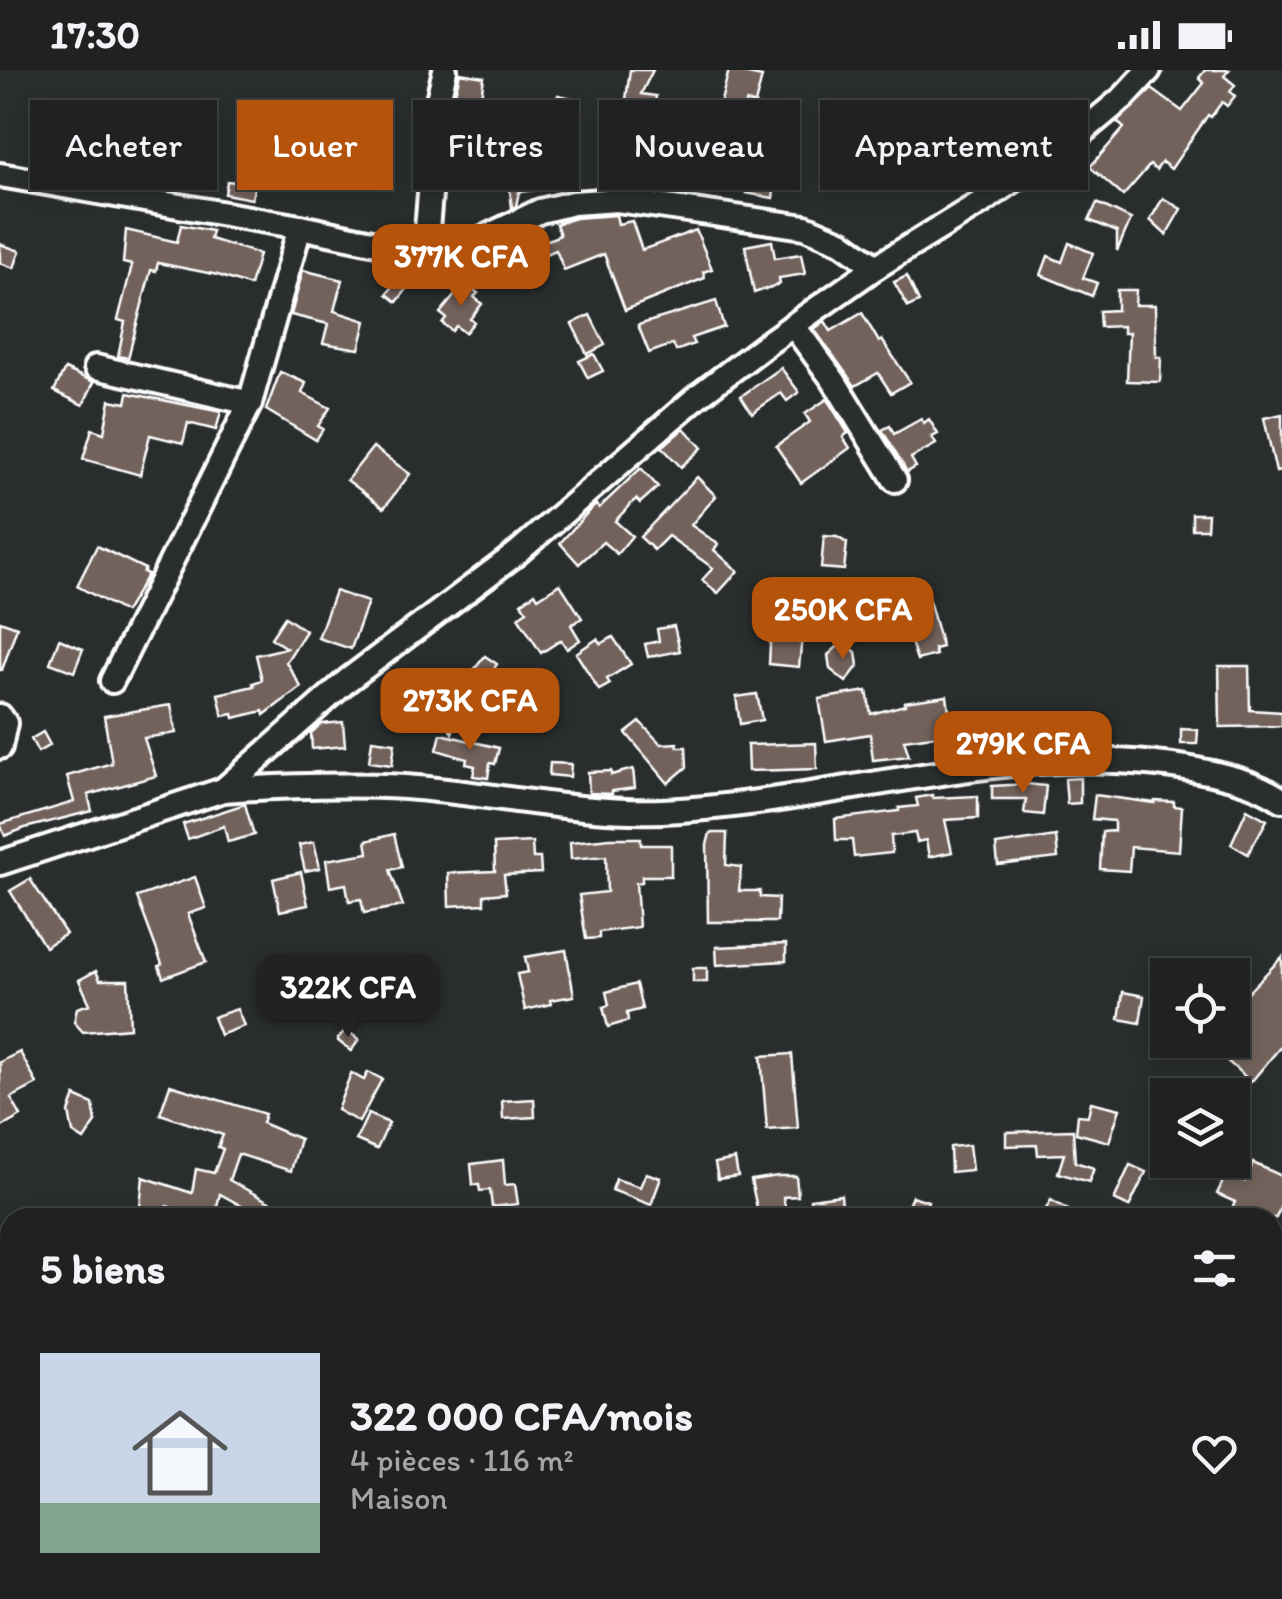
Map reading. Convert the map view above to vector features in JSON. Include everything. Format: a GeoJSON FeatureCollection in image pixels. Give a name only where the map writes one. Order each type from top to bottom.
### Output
{"type":"FeatureCollection","features":[{"type":"Feature","properties":{"kind":"street"},"geometry":{"type":"LineString","coordinates":[[426,253],[438,100],[445,70]]}},
{"type":"Feature","properties":{"kind":"street"},"geometry":{"type":"LineString","coordinates":[[223,790],[348,680],[518,553],[698,396],[876,267],[1063,146],[1124,97],[1149,70]]}},
{"type":"Feature","properties":{"kind":"street"},"geometry":{"type":"LineString","coordinates":[[0,176],[300,227],[426,253],[465,248],[540,211],[574,203],[617,200],[805,227],[841,242],[876,267]]}},
{"type":"Feature","properties":{"kind":"street"},"geometry":{"type":"LineString","coordinates":[[112,682],[250,403],[300,227]]}},
{"type":"Feature","properties":{"kind":"street"},"geometry":{"type":"LineString","coordinates":[[793,325],[834,381],[895,480]]}},
{"type":"Feature","properties":{"kind":"street"},"geometry":{"type":"LineString","coordinates":[[96,367],[250,403]]}},
{"type":"Feature","properties":{"kind":"street"},"geometry":{"type":"LineString","coordinates":[[0,716],[5,722],[0,747]]}},
{"type":"Feature","properties":{"kind":"street"},"geometry":{"type":"LineString","coordinates":[[0,863],[223,790],[280,786],[406,788],[557,806],[660,811],[952,772],[1144,762],[1243,779],[1282,800]]}},
{"type":"Feature","properties":{"kind":"building"},"geometry":{"type":"Polygon","coordinates":[[[630,70],[653,70],[641,94],[656,96],[656,100],[626,100],[630,70]]]}},
{"type":"Feature","properties":{"kind":"building"},"geometry":{"type":"Polygon","coordinates":[[[729,70],[762,77],[756,100],[721,100],[729,70]]]}},
{"type":"Feature","properties":{"kind":"building"},"geometry":{"type":"Polygon","coordinates":[[[1205,70],[1229,70],[1224,76],[1235,85],[1230,92],[1235,96],[1227,106],[1222,102],[1211,117],[1208,115],[1171,169],[1162,162],[1156,170],[1150,165],[1123,196],[1090,167],[1124,128],[1117,122],[1152,89],[1182,111],[1204,83],[1199,78],[1205,70]]]}},
{"type":"Feature","properties":{"kind":"building"},"geometry":{"type":"Polygon","coordinates":[[[460,73],[484,77],[481,100],[453,100],[460,73]]]}},
{"type":"Feature","properties":{"kind":"building"},"geometry":{"type":"Polygon","coordinates":[[[237,177],[237,190],[254,190],[252,199],[225,194],[227,181],[236,182],[237,177]]]}},
{"type":"Feature","properties":{"kind":"building"},"geometry":{"type":"Polygon","coordinates":[[[510,190],[535,190],[519,192],[512,208],[510,190]]]}},
{"type":"Feature","properties":{"kind":"building"},"geometry":{"type":"Polygon","coordinates":[[[747,190],[774,190],[773,198],[746,193],[747,190]]]}},
{"type":"Feature","properties":{"kind":"building"},"geometry":{"type":"Polygon","coordinates":[[[1163,198],[1181,209],[1166,235],[1150,220],[1163,198]]]}},
{"type":"Feature","properties":{"kind":"building"},"geometry":{"type":"Polygon","coordinates":[[[1097,203],[1131,219],[1117,251],[1117,232],[1089,220],[1097,203]]]}},
{"type":"Feature","properties":{"kind":"building"},"geometry":{"type":"Polygon","coordinates":[[[616,215],[618,224],[632,221],[642,250],[696,230],[712,269],[703,272],[705,278],[625,310],[604,254],[564,270],[556,250],[530,260],[526,249],[560,235],[556,224],[575,218],[616,215]]]}},
{"type":"Feature","properties":{"kind":"building"},"geometry":{"type":"Polygon","coordinates":[[[181,225],[212,231],[210,239],[259,254],[250,286],[158,263],[156,271],[151,270],[128,358],[118,356],[125,322],[118,320],[132,265],[123,263],[126,230],[177,242],[181,225]]]}},
{"type":"Feature","properties":{"kind":"building"},"geometry":{"type":"Polygon","coordinates":[[[772,241],[775,258],[801,254],[805,274],[779,278],[780,284],[754,293],[745,246],[772,241]]]}},
{"type":"Feature","properties":{"kind":"building"},"geometry":{"type":"Polygon","coordinates":[[[1069,243],[1093,253],[1083,278],[1097,283],[1092,296],[1041,275],[1048,256],[1062,262],[1069,243]]]}},
{"type":"Feature","properties":{"kind":"building"},"geometry":{"type":"Polygon","coordinates":[[[0,244],[20,251],[14,268],[0,263],[0,244]]]}},
{"type":"Feature","properties":{"kind":"building"},"geometry":{"type":"Polygon","coordinates":[[[303,270],[342,280],[334,311],[366,321],[359,349],[323,343],[328,324],[291,315],[303,270]]]}},
{"type":"Feature","properties":{"kind":"building"},"geometry":{"type":"Polygon","coordinates":[[[907,276],[919,302],[908,307],[894,282],[907,276]]]}},
{"type":"Feature","properties":{"kind":"building"},"geometry":{"type":"Polygon","coordinates":[[[397,281],[407,289],[397,302],[387,294],[397,281]]]}},
{"type":"Feature","properties":{"kind":"building"},"geometry":{"type":"Polygon","coordinates":[[[465,283],[478,293],[474,297],[482,304],[465,333],[456,326],[452,331],[442,323],[446,318],[440,313],[465,283]]]}},
{"type":"Feature","properties":{"kind":"building"},"geometry":{"type":"Polygon","coordinates":[[[1117,290],[1136,290],[1135,305],[1155,305],[1160,382],[1127,381],[1129,333],[1123,333],[1123,326],[1100,327],[1099,311],[1117,310],[1117,290]]]}},
{"type":"Feature","properties":{"kind":"building"},"geometry":{"type":"Polygon","coordinates":[[[716,301],[724,327],[691,338],[694,344],[676,351],[673,344],[649,353],[638,325],[716,301]]]}},
{"type":"Feature","properties":{"kind":"building"},"geometry":{"type":"Polygon","coordinates":[[[862,313],[910,382],[891,393],[878,373],[855,386],[814,329],[825,321],[831,331],[862,313]]]}},
{"type":"Feature","properties":{"kind":"building"},"geometry":{"type":"Polygon","coordinates":[[[590,315],[605,345],[587,354],[572,324],[590,315]]]}},
{"type":"Feature","properties":{"kind":"building"},"geometry":{"type":"Polygon","coordinates":[[[594,354],[603,371],[588,378],[579,361],[594,354]]]}},
{"type":"Feature","properties":{"kind":"building"},"geometry":{"type":"Polygon","coordinates":[[[781,368],[799,392],[787,401],[781,393],[752,413],[741,396],[781,368]]]}},
{"type":"Feature","properties":{"kind":"building"},"geometry":{"type":"Polygon","coordinates":[[[65,369],[94,382],[83,405],[54,391],[65,369]]]}},
{"type":"Feature","properties":{"kind":"building"},"geometry":{"type":"Polygon","coordinates":[[[280,372],[306,383],[302,393],[330,408],[318,426],[323,429],[316,440],[266,410],[280,372]]]}},
{"type":"Feature","properties":{"kind":"building"},"geometry":{"type":"Polygon","coordinates":[[[128,393],[221,412],[216,430],[188,423],[183,443],[150,435],[140,475],[83,459],[92,429],[104,433],[110,400],[126,403],[128,393]]]}},
{"type":"Feature","properties":{"kind":"building"},"geometry":{"type":"Polygon","coordinates":[[[827,399],[848,433],[843,437],[850,448],[801,483],[776,446],[810,422],[805,414],[827,399]]]}},
{"type":"Feature","properties":{"kind":"building"},"geometry":{"type":"Polygon","coordinates":[[[1282,414],[1282,471],[1276,472],[1264,418],[1282,414]]]}},
{"type":"Feature","properties":{"kind":"building"},"geometry":{"type":"Polygon","coordinates":[[[921,419],[924,423],[929,419],[938,434],[932,437],[936,444],[911,458],[916,467],[907,472],[882,430],[890,426],[894,434],[921,419]]]}},
{"type":"Feature","properties":{"kind":"building"},"geometry":{"type":"Polygon","coordinates":[[[684,428],[702,448],[681,467],[662,447],[684,428]]]}},
{"type":"Feature","properties":{"kind":"building"},"geometry":{"type":"Polygon","coordinates":[[[373,447],[410,474],[384,508],[347,480],[373,447]]]}},
{"type":"Feature","properties":{"kind":"building"},"geometry":{"type":"Polygon","coordinates":[[[641,468],[658,487],[640,503],[636,499],[615,521],[632,536],[617,554],[603,542],[579,564],[560,543],[590,510],[596,505],[599,508],[641,468]]]}},
{"type":"Feature","properties":{"kind":"building"},"geometry":{"type":"Polygon","coordinates":[[[697,477],[716,496],[691,525],[718,544],[714,550],[738,571],[718,593],[702,580],[713,568],[668,536],[654,550],[640,537],[697,477]]]}},
{"type":"Feature","properties":{"kind":"building"},"geometry":{"type":"Polygon","coordinates":[[[1192,514],[1208,514],[1207,529],[1192,529],[1192,514]]]}},
{"type":"Feature","properties":{"kind":"building"},"geometry":{"type":"Polygon","coordinates":[[[824,536],[847,543],[844,570],[821,568],[824,536]]]}},
{"type":"Feature","properties":{"kind":"building"},"geometry":{"type":"Polygon","coordinates":[[[97,546],[148,574],[125,612],[77,586],[97,546]]]}},
{"type":"Feature","properties":{"kind":"building"},"geometry":{"type":"Polygon","coordinates":[[[560,584],[582,618],[571,625],[580,640],[567,649],[561,640],[541,653],[518,617],[527,611],[521,603],[560,584]]]}},
{"type":"Feature","properties":{"kind":"building"},"geometry":{"type":"Polygon","coordinates":[[[788,585],[818,587],[816,617],[804,616],[799,667],[769,664],[771,626],[786,627],[788,585]]]}},
{"type":"Feature","properties":{"kind":"building"},"geometry":{"type":"Polygon","coordinates":[[[335,591],[368,602],[351,649],[318,638],[335,591]]]}},
{"type":"Feature","properties":{"kind":"building"},"geometry":{"type":"Polygon","coordinates":[[[929,600],[942,647],[934,649],[936,655],[917,660],[906,637],[891,641],[886,620],[901,616],[898,608],[929,600]]]}},
{"type":"Feature","properties":{"kind":"building"},"geometry":{"type":"Polygon","coordinates":[[[285,617],[306,631],[286,662],[301,687],[264,715],[263,711],[234,718],[233,714],[223,716],[218,694],[254,686],[262,680],[256,655],[286,648],[271,638],[285,617]]]}},
{"type":"Feature","properties":{"kind":"building"},"geometry":{"type":"Polygon","coordinates":[[[0,621],[17,627],[2,670],[0,670],[0,621]]]}},
{"type":"Feature","properties":{"kind":"building"},"geometry":{"type":"Polygon","coordinates":[[[674,626],[680,651],[648,657],[645,644],[659,641],[657,629],[674,626]]]}},
{"type":"Feature","properties":{"kind":"building"},"geometry":{"type":"Polygon","coordinates":[[[613,637],[631,664],[607,679],[610,684],[599,690],[576,653],[597,639],[601,644],[613,637]]]}},
{"type":"Feature","properties":{"kind":"building"},"geometry":{"type":"Polygon","coordinates":[[[59,639],[83,649],[74,672],[50,663],[59,639]]]}},
{"type":"Feature","properties":{"kind":"building"},"geometry":{"type":"Polygon","coordinates":[[[848,646],[856,652],[858,666],[846,682],[830,669],[828,655],[837,647],[848,646]]]}},
{"type":"Feature","properties":{"kind":"building"},"geometry":{"type":"Polygon","coordinates":[[[485,656],[497,664],[477,695],[467,692],[452,733],[438,712],[447,686],[436,681],[442,670],[465,681],[485,656]]]}},
{"type":"Feature","properties":{"kind":"building"},"geometry":{"type":"Polygon","coordinates":[[[1219,666],[1249,666],[1250,710],[1282,712],[1282,726],[1220,727],[1219,666]]]}},
{"type":"Feature","properties":{"kind":"building"},"geometry":{"type":"Polygon","coordinates":[[[867,691],[871,714],[905,705],[904,702],[947,696],[951,726],[960,725],[963,747],[942,750],[940,735],[904,740],[909,756],[873,760],[870,734],[826,741],[819,699],[867,691]]]}},
{"type":"Feature","properties":{"kind":"building"},"geometry":{"type":"Polygon","coordinates":[[[757,694],[762,720],[740,724],[736,697],[757,694]]]}},
{"type":"Feature","properties":{"kind":"building"},"geometry":{"type":"Polygon","coordinates":[[[171,705],[176,733],[144,738],[156,776],[88,795],[92,811],[5,836],[0,824],[74,802],[67,776],[112,763],[104,716],[171,705]]]}},
{"type":"Feature","properties":{"kind":"building"},"geometry":{"type":"Polygon","coordinates":[[[343,722],[345,746],[312,749],[311,733],[321,724],[343,722]]]}},
{"type":"Feature","properties":{"kind":"building"},"geometry":{"type":"Polygon","coordinates":[[[640,722],[661,744],[686,747],[687,767],[668,783],[626,733],[640,722]]]}},
{"type":"Feature","properties":{"kind":"building"},"geometry":{"type":"Polygon","coordinates":[[[1181,729],[1198,730],[1197,744],[1181,744],[1181,729]]]}},
{"type":"Feature","properties":{"kind":"building"},"geometry":{"type":"Polygon","coordinates":[[[43,732],[50,745],[38,752],[31,739],[43,732]]]}},
{"type":"Feature","properties":{"kind":"building"},"geometry":{"type":"Polygon","coordinates":[[[441,734],[499,748],[495,764],[490,763],[488,778],[473,776],[475,766],[466,764],[467,759],[437,750],[441,734]]]}},
{"type":"Feature","properties":{"kind":"building"},"geometry":{"type":"Polygon","coordinates":[[[372,740],[395,743],[392,765],[369,762],[372,740]]]}},
{"type":"Feature","properties":{"kind":"building"},"geometry":{"type":"Polygon","coordinates":[[[816,743],[817,769],[748,771],[747,745],[816,743]]]}},
{"type":"Feature","properties":{"kind":"building"},"geometry":{"type":"Polygon","coordinates":[[[550,763],[571,764],[570,777],[549,775],[550,763]]]}},
{"type":"Feature","properties":{"kind":"building"},"geometry":{"type":"Polygon","coordinates":[[[633,769],[635,788],[612,794],[589,793],[588,772],[611,771],[611,775],[633,769]]]}},
{"type":"Feature","properties":{"kind":"building"},"geometry":{"type":"Polygon","coordinates":[[[1080,778],[1080,803],[1067,804],[1065,779],[1080,778]]]}},
{"type":"Feature","properties":{"kind":"building"},"geometry":{"type":"Polygon","coordinates":[[[992,786],[1046,786],[1043,815],[1024,813],[1026,799],[992,799],[992,786]]]}},
{"type":"Feature","properties":{"kind":"building"},"geometry":{"type":"Polygon","coordinates":[[[1095,795],[1174,802],[1174,806],[1182,807],[1179,851],[1131,847],[1129,871],[1100,869],[1102,832],[1114,831],[1114,821],[1092,819],[1095,795]]]}},
{"type":"Feature","properties":{"kind":"building"},"geometry":{"type":"Polygon","coordinates":[[[978,796],[978,818],[945,820],[952,852],[929,857],[926,840],[917,842],[915,833],[891,836],[892,853],[854,857],[852,840],[836,840],[835,819],[899,811],[918,806],[916,798],[978,796]]]}},
{"type":"Feature","properties":{"kind":"building"},"geometry":{"type":"Polygon","coordinates":[[[245,804],[254,835],[228,842],[224,826],[188,839],[183,824],[245,804]]]}},
{"type":"Feature","properties":{"kind":"building"},"geometry":{"type":"Polygon","coordinates":[[[1247,809],[1267,820],[1248,854],[1231,844],[1247,809]]]}},
{"type":"Feature","properties":{"kind":"building"},"geometry":{"type":"Polygon","coordinates":[[[710,833],[727,833],[726,865],[741,867],[739,891],[760,891],[760,897],[778,898],[777,922],[708,922],[710,833]]]}},
{"type":"Feature","properties":{"kind":"building"},"geometry":{"type":"Polygon","coordinates":[[[394,834],[402,867],[390,870],[403,906],[364,913],[361,899],[349,901],[346,884],[330,887],[326,860],[368,853],[366,841],[394,834]]]}},
{"type":"Feature","properties":{"kind":"building"},"geometry":{"type":"Polygon","coordinates":[[[1056,836],[1058,858],[998,865],[996,845],[1056,836]]]}},
{"type":"Feature","properties":{"kind":"building"},"geometry":{"type":"Polygon","coordinates":[[[641,838],[641,845],[671,845],[671,876],[642,876],[642,882],[636,883],[639,927],[599,932],[599,938],[586,939],[579,895],[607,892],[606,856],[571,859],[570,842],[641,838]]]}},
{"type":"Feature","properties":{"kind":"building"},"geometry":{"type":"Polygon","coordinates":[[[314,842],[320,868],[305,871],[299,845],[314,842]]]}},
{"type":"Feature","properties":{"kind":"building"},"geometry":{"type":"Polygon","coordinates":[[[532,842],[533,858],[540,858],[541,873],[504,875],[506,893],[484,895],[484,904],[449,906],[448,873],[495,871],[494,844],[532,842]]]}},
{"type":"Feature","properties":{"kind":"building"},"geometry":{"type":"Polygon","coordinates":[[[301,872],[308,905],[280,911],[273,879],[301,872]]]}},
{"type":"Feature","properties":{"kind":"building"},"geometry":{"type":"Polygon","coordinates":[[[195,877],[206,908],[188,914],[206,962],[163,978],[159,966],[162,964],[137,897],[195,877]]]}},
{"type":"Feature","properties":{"kind":"building"},"geometry":{"type":"Polygon","coordinates":[[[30,879],[66,934],[45,947],[10,891],[30,879]]]}},
{"type":"Feature","properties":{"kind":"building"},"geometry":{"type":"Polygon","coordinates":[[[786,944],[786,961],[717,965],[716,947],[786,944]]]}},
{"type":"Feature","properties":{"kind":"building"},"geometry":{"type":"Polygon","coordinates":[[[566,950],[574,996],[525,1010],[517,974],[528,972],[525,957],[566,950]]]}},
{"type":"Feature","properties":{"kind":"building"},"geometry":{"type":"Polygon","coordinates":[[[1282,957],[1282,1045],[1251,1082],[1225,1059],[1250,1058],[1250,990],[1282,957]]]}},
{"type":"Feature","properties":{"kind":"building"},"geometry":{"type":"Polygon","coordinates":[[[693,968],[707,968],[707,982],[693,982],[693,968]]]}},
{"type":"Feature","properties":{"kind":"building"},"geometry":{"type":"Polygon","coordinates":[[[96,971],[100,980],[128,980],[130,1028],[83,1032],[74,1022],[77,1008],[90,1004],[79,980],[96,971]]]}},
{"type":"Feature","properties":{"kind":"building"},"geometry":{"type":"Polygon","coordinates":[[[636,984],[642,1009],[627,1013],[628,1021],[608,1027],[603,1007],[609,1005],[606,992],[636,984]]]}},
{"type":"Feature","properties":{"kind":"building"},"geometry":{"type":"Polygon","coordinates":[[[1123,992],[1144,996],[1140,1023],[1119,1019],[1123,992]]]}},
{"type":"Feature","properties":{"kind":"building"},"geometry":{"type":"Polygon","coordinates":[[[237,1009],[244,1026],[220,1035],[213,1017],[237,1009]]]}},
{"type":"Feature","properties":{"kind":"building"},"geometry":{"type":"Polygon","coordinates":[[[346,1029],[359,1040],[351,1051],[337,1040],[346,1029]]]}},
{"type":"Feature","properties":{"kind":"building"},"geometry":{"type":"Polygon","coordinates":[[[20,1052],[37,1084],[11,1098],[21,1116],[0,1128],[0,1062],[20,1052]]]}},
{"type":"Feature","properties":{"kind":"building"},"geometry":{"type":"Polygon","coordinates":[[[792,1054],[798,1128],[767,1130],[761,1056],[792,1054]]]}},
{"type":"Feature","properties":{"kind":"building"},"geometry":{"type":"Polygon","coordinates":[[[368,1072],[382,1079],[359,1122],[337,1110],[351,1073],[364,1080],[368,1072]]]}},
{"type":"Feature","properties":{"kind":"building"},"geometry":{"type":"Polygon","coordinates":[[[170,1085],[265,1114],[262,1123],[300,1139],[291,1171],[238,1154],[229,1180],[271,1203],[269,1208],[245,1208],[220,1194],[216,1208],[140,1207],[143,1177],[192,1193],[196,1169],[214,1173],[223,1149],[218,1147],[223,1135],[160,1114],[170,1085]]]}},
{"type":"Feature","properties":{"kind":"building"},"geometry":{"type":"Polygon","coordinates":[[[75,1096],[93,1104],[96,1122],[84,1140],[73,1133],[69,1112],[75,1096]]]}},
{"type":"Feature","properties":{"kind":"building"},"geometry":{"type":"Polygon","coordinates":[[[534,1099],[535,1117],[503,1119],[502,1101],[534,1099]]]}},
{"type":"Feature","properties":{"kind":"building"},"geometry":{"type":"Polygon","coordinates":[[[1091,1102],[1120,1109],[1109,1142],[1076,1133],[1078,1115],[1088,1116],[1091,1102]]]}},
{"type":"Feature","properties":{"kind":"building"},"geometry":{"type":"Polygon","coordinates":[[[368,1114],[389,1123],[377,1149],[356,1140],[368,1114]]]}},
{"type":"Feature","properties":{"kind":"building"},"geometry":{"type":"Polygon","coordinates":[[[1073,1130],[1075,1162],[1094,1168],[1089,1182],[1058,1173],[1064,1154],[1038,1155],[1037,1145],[1006,1146],[1006,1132],[1073,1130]]]}},
{"type":"Feature","properties":{"kind":"building"},"geometry":{"type":"Polygon","coordinates":[[[969,1145],[972,1170],[951,1172],[950,1147],[969,1145]]]}},
{"type":"Feature","properties":{"kind":"building"},"geometry":{"type":"Polygon","coordinates":[[[735,1159],[738,1176],[718,1179],[715,1163],[735,1159]]]}},
{"type":"Feature","properties":{"kind":"building"},"geometry":{"type":"Polygon","coordinates":[[[503,1160],[505,1185],[515,1184],[518,1204],[492,1207],[490,1190],[480,1191],[479,1185],[473,1185],[471,1164],[503,1160]]]}},
{"type":"Feature","properties":{"kind":"building"},"geometry":{"type":"Polygon","coordinates":[[[1253,1163],[1282,1176],[1280,1208],[1232,1208],[1235,1202],[1217,1194],[1225,1178],[1250,1178],[1253,1163]]]}},
{"type":"Feature","properties":{"kind":"building"},"geometry":{"type":"Polygon","coordinates":[[[1130,1165],[1146,1172],[1129,1207],[1114,1200],[1130,1165]]]}},
{"type":"Feature","properties":{"kind":"building"},"geometry":{"type":"Polygon","coordinates":[[[646,1173],[661,1178],[651,1205],[612,1190],[616,1179],[640,1187],[646,1173]]]}},
{"type":"Feature","properties":{"kind":"building"},"geometry":{"type":"Polygon","coordinates":[[[796,1176],[798,1196],[783,1197],[785,1208],[757,1208],[751,1180],[796,1176]]]}},
{"type":"Feature","properties":{"kind":"building"},"geometry":{"type":"Polygon","coordinates":[[[841,1195],[842,1208],[811,1208],[810,1199],[841,1195]]]}},
{"type":"Feature","properties":{"kind":"building"},"geometry":{"type":"Polygon","coordinates":[[[912,1196],[928,1201],[926,1208],[907,1208],[912,1196]]]}},
{"type":"Feature","properties":{"kind":"building"},"geometry":{"type":"Polygon","coordinates":[[[1051,1200],[1065,1208],[1047,1208],[1051,1200]]]}}]}
